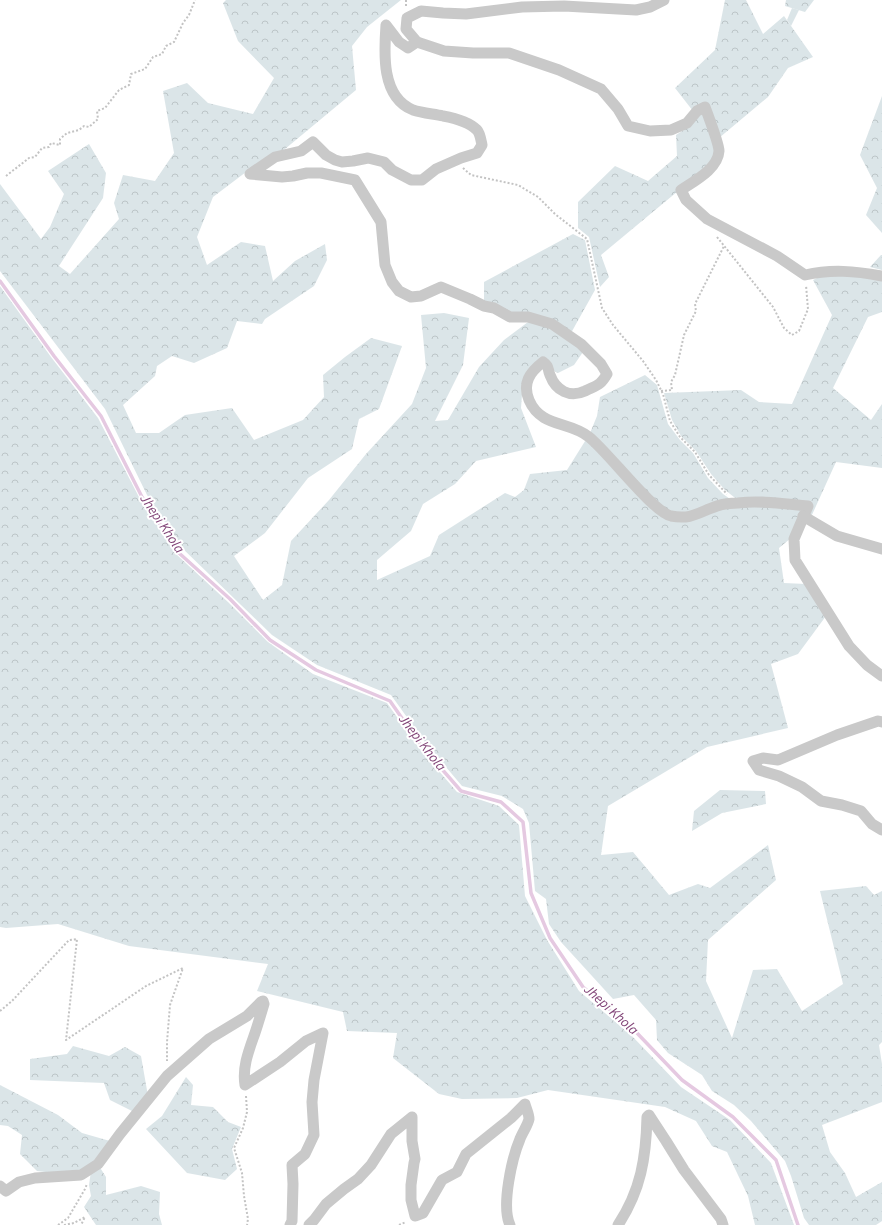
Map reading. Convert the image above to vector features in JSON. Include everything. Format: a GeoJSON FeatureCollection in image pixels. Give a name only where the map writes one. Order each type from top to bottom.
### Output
{"type":"FeatureCollection","features":[{"type":"Feature","properties":{"kind":"street"},"geometry":{"type":"LineString","coordinates":[[664,0],[650,7],[636,10],[564,6],[522,7],[466,14],[421,11],[407,18],[406,29],[417,42],[444,51],[473,54],[509,53],[559,70],[601,89],[618,109],[628,126],[650,131],[671,130],[687,123],[697,111],[705,107],[719,150],[716,162],[702,176],[681,190],[686,200],[707,219],[777,256],[805,275],[840,270],[882,276]]}},
{"type":"Feature","properties":{"kind":"street"},"geometry":{"type":"LineString","coordinates":[[417,42],[408,48],[399,42],[386,25],[384,47],[390,86],[398,100],[413,110],[466,122],[478,131],[482,145],[477,153],[436,169],[422,180],[412,180],[392,170],[384,162],[368,158],[342,162],[334,160],[326,155],[313,142],[300,151],[275,157],[250,174],[282,177],[307,173],[321,173],[355,180],[381,222],[385,265],[392,282],[399,291],[411,297],[422,296],[441,287],[484,306],[494,308],[510,317],[528,317],[552,324],[580,344],[601,364],[607,374],[601,384],[581,393],[571,395],[564,392],[556,385],[550,376],[548,366],[543,362],[533,370],[527,378],[526,391],[529,401],[535,410],[546,420],[588,435],[654,506],[669,516],[685,518],[701,514],[718,505],[739,502],[761,502],[808,506],[794,539],[795,560],[849,646],[867,665],[882,676]]}},
{"type":"Feature","properties":{"kind":"street"},"geometry":{"type":"LineString","coordinates":[[803,516],[837,536],[882,549]]}},
{"type":"Feature","properties":{"kind":"street"},"geometry":{"type":"LineString","coordinates":[[882,722],[878,721],[837,735],[778,760],[763,758],[753,761],[759,770],[779,776],[802,787],[821,801],[861,810],[872,824],[882,830]]}},
{"type":"Feature","properties":{"kind":"street"},"geometry":{"type":"LineString","coordinates":[[0,1186],[6,1190],[19,1182],[35,1178],[81,1175],[98,1164],[167,1076],[209,1039],[247,1016],[261,1002],[263,1002],[264,1004],[255,1033],[247,1053],[244,1078],[245,1085],[280,1062],[306,1042],[323,1033],[314,1080],[312,1102],[314,1135],[305,1154],[292,1165],[292,1221],[290,1225]]}},
{"type":"Feature","properties":{"kind":"street"},"geometry":{"type":"LineString","coordinates":[[309,1225],[326,1204],[358,1179],[371,1165],[391,1134],[412,1117],[412,1141],[415,1159],[411,1185],[411,1200],[415,1216],[423,1213],[442,1180],[457,1172],[466,1154],[511,1118],[525,1104],[529,1120],[520,1139],[512,1165],[507,1197],[508,1221],[510,1225]]}},
{"type":"Feature","properties":{"kind":"street"},"geometry":{"type":"LineString","coordinates":[[618,1225],[627,1212],[635,1195],[642,1170],[647,1140],[647,1117],[649,1115],[684,1170],[721,1219],[723,1225]]}},
{"type":"Feature","properties":{"kind":"path"},"geometry":{"type":"LineString","coordinates":[[6,176],[29,158],[35,157],[42,148],[49,147],[51,143],[60,145],[60,139],[67,133],[79,130],[84,126],[89,127],[98,119],[97,111],[105,108],[119,90],[129,85],[131,74],[145,69],[153,57],[162,54],[166,46],[174,42],[183,23],[189,15],[195,0]]}},
{"type":"Feature","properties":{"kind":"path"},"geometry":{"type":"LineString","coordinates":[[467,156],[463,167],[471,175],[518,185],[538,197],[555,214],[587,239],[602,308],[613,325],[652,374],[661,391],[670,421],[680,437],[695,452],[709,475],[724,491],[739,502]]}},
{"type":"Feature","properties":{"kind":"path"},"geometry":{"type":"LineString","coordinates":[[715,234],[773,307],[784,328],[792,334],[799,331],[808,309],[805,275]]}},
{"type":"Feature","properties":{"kind":"path"},"geometry":{"type":"LineString","coordinates":[[661,391],[672,390],[671,382],[675,375],[684,335],[696,311],[695,304],[724,246]]}},
{"type":"Feature","properties":{"kind":"path"},"geometry":{"type":"LineString","coordinates":[[0,1011],[12,1001],[69,940],[77,939],[66,1040],[146,986],[183,968],[170,1005],[167,1042],[167,1076]]}},
{"type":"Feature","properties":{"kind":"path"},"geometry":{"type":"LineString","coordinates":[[245,1085],[247,1112],[243,1128],[234,1148],[242,1173],[248,1218],[247,1225]]}},
{"type":"Feature","properties":{"kind":"path"},"geometry":{"type":"LineString","coordinates":[[58,1225],[68,1218],[86,1189],[89,1176],[88,1170]]}},
{"type":"Feature","properties":{"kind":"path"},"geometry":{"type":"LineString","coordinates":[[64,1225],[74,1223],[85,1217],[81,1225]]}},
{"type":"Feature","properties":{"kind":"green space"},"geometry":{"type":"Polygon","coordinates":[[[226,0],[401,0],[367,27],[352,46],[356,90],[285,149],[246,172],[213,197],[197,237],[207,265],[241,242],[265,246],[273,281],[295,261],[325,244],[327,260],[314,286],[265,319],[262,324],[237,321],[227,348],[194,363],[172,356],[157,366],[155,376],[123,405],[136,433],[159,433],[185,415],[232,408],[254,440],[303,420],[324,397],[323,375],[371,338],[402,346],[379,409],[359,419],[352,449],[308,478],[265,533],[234,556],[263,600],[282,585],[291,541],[329,500],[366,454],[412,404],[426,368],[421,315],[444,313],[469,318],[463,365],[435,421],[448,420],[479,367],[504,340],[528,322],[549,328],[567,337],[583,352],[574,365],[558,373],[552,370],[544,359],[523,381],[521,408],[536,447],[476,461],[455,484],[423,504],[411,531],[377,560],[377,580],[430,556],[439,535],[505,493],[515,497],[524,490],[530,474],[567,470],[587,438],[669,519],[720,509],[759,505],[801,510],[791,538],[779,548],[784,583],[806,584],[826,616],[798,654],[771,664],[788,728],[707,747],[608,806],[601,855],[633,852],[669,895],[698,884],[710,888],[768,845],[776,880],[708,940],[706,981],[732,1038],[753,970],[777,969],[802,1011],[843,984],[820,891],[866,886],[874,895],[882,891],[882,1042],[879,1045],[882,1064],[882,1102],[822,1125],[830,1152],[845,1173],[856,1197],[882,1182],[882,1221],[876,1225],[809,1225],[804,1218],[785,1161],[751,1121],[734,1105],[712,1091],[702,1075],[668,1053],[657,1040],[656,1020],[634,995],[613,999],[561,942],[549,924],[546,899],[535,891],[529,823],[523,809],[502,796],[462,786],[424,741],[391,695],[317,665],[272,635],[181,547],[147,495],[105,409],[0,271],[0,184],[41,239],[50,227],[64,194],[48,171],[89,144],[106,173],[103,198],[59,266],[70,274],[119,219],[114,203],[123,175],[155,181],[174,153],[163,91],[187,83],[208,103],[253,114],[274,78],[238,41],[223,3],[226,0]]]}},
{"type":"Feature","properties":{"kind":"green space"},"geometry":{"type":"Polygon","coordinates":[[[725,0],[746,0],[763,34],[784,16],[813,57],[788,68],[768,97],[719,138],[711,117],[693,111],[675,88],[715,50],[725,0]]]}},
{"type":"Feature","properties":{"kind":"green space"},"geometry":{"type":"Polygon","coordinates":[[[786,0],[814,0],[805,12],[785,6],[786,0]]]}},
{"type":"Feature","properties":{"kind":"green space"},"geometry":{"type":"Polygon","coordinates":[[[792,8],[799,10],[791,26],[787,20],[792,8]]]}},
{"type":"Feature","properties":{"kind":"green space"},"geometry":{"type":"Polygon","coordinates":[[[882,96],[882,233],[866,215],[877,188],[860,155],[882,96]]]}},
{"type":"Feature","properties":{"kind":"green space"},"geometry":{"type":"Polygon","coordinates":[[[705,110],[716,151],[713,162],[601,255],[609,277],[600,287],[589,237],[578,228],[578,202],[615,166],[648,181],[677,156],[676,135],[690,126],[705,110]]]}},
{"type":"Feature","properties":{"kind":"green space"},"geometry":{"type":"Polygon","coordinates":[[[573,234],[585,240],[595,290],[571,333],[510,314],[484,304],[484,282],[573,234]]]}},
{"type":"Feature","properties":{"kind":"green space"},"geometry":{"type":"Polygon","coordinates":[[[881,255],[882,270],[870,267],[881,255]]]}},
{"type":"Feature","properties":{"kind":"green space"},"geometry":{"type":"Polygon","coordinates":[[[840,274],[882,277],[882,312],[868,317],[833,388],[871,420],[882,404],[882,468],[836,462],[811,517],[809,506],[739,501],[725,490],[711,474],[696,451],[681,436],[672,420],[664,393],[741,390],[759,402],[792,404],[832,315],[813,280],[819,277],[840,274]]]}},
{"type":"Feature","properties":{"kind":"green space"},"geometry":{"type":"Polygon","coordinates":[[[0,286],[51,357],[98,418],[140,499],[176,554],[228,602],[268,642],[313,674],[387,703],[419,748],[457,792],[499,806],[519,825],[525,896],[547,940],[579,991],[632,1036],[681,1087],[730,1120],[771,1163],[794,1225],[755,1225],[748,1196],[727,1152],[712,1146],[696,1121],[665,1107],[548,1090],[517,1098],[462,1099],[439,1094],[393,1058],[397,1033],[347,1031],[343,1012],[257,991],[268,964],[129,946],[58,924],[6,928],[0,927],[0,286]]]}},
{"type":"Feature","properties":{"kind":"green space"},"geometry":{"type":"Polygon","coordinates":[[[645,375],[657,385],[668,424],[680,440],[693,453],[708,478],[723,494],[733,501],[701,511],[668,513],[590,433],[597,416],[600,397],[645,375]]]}},
{"type":"Feature","properties":{"kind":"green space"},"geometry":{"type":"Polygon","coordinates":[[[720,790],[765,791],[766,804],[722,813],[692,831],[694,811],[720,790]]]}},
{"type":"Feature","properties":{"kind":"green space"},"geometry":{"type":"Polygon","coordinates":[[[73,1046],[109,1056],[125,1047],[141,1056],[148,1096],[134,1112],[110,1100],[104,1083],[30,1080],[30,1059],[67,1054],[73,1046]]]}},
{"type":"Feature","properties":{"kind":"green space"},"geometry":{"type":"Polygon","coordinates":[[[186,1077],[193,1085],[191,1105],[213,1107],[228,1122],[241,1127],[232,1149],[237,1169],[225,1180],[187,1173],[146,1129],[162,1116],[186,1077]]]}},
{"type":"Feature","properties":{"kind":"green space"},"geometry":{"type":"Polygon","coordinates":[[[0,1085],[58,1115],[82,1133],[110,1141],[96,1161],[79,1171],[53,1173],[37,1171],[20,1154],[22,1135],[8,1126],[0,1125],[0,1085]]]}},
{"type":"Feature","properties":{"kind":"green space"},"geometry":{"type":"Polygon","coordinates":[[[99,1166],[106,1177],[106,1195],[141,1186],[160,1192],[159,1214],[162,1225],[96,1225],[84,1207],[91,1196],[89,1185],[91,1171],[99,1166]]]}},
{"type":"Feature","properties":{"kind":"waterway","name":"Jhepi Khola"},"geometry":{"type":"LineString","coordinates":[[0,281],[54,356],[101,416],[142,497],[179,553],[230,599],[270,640],[316,670],[390,701],[420,744],[461,791],[501,802],[523,822],[531,893],[550,938],[583,987],[636,1032],[682,1080],[733,1117],[776,1160],[798,1225]]}}]}
